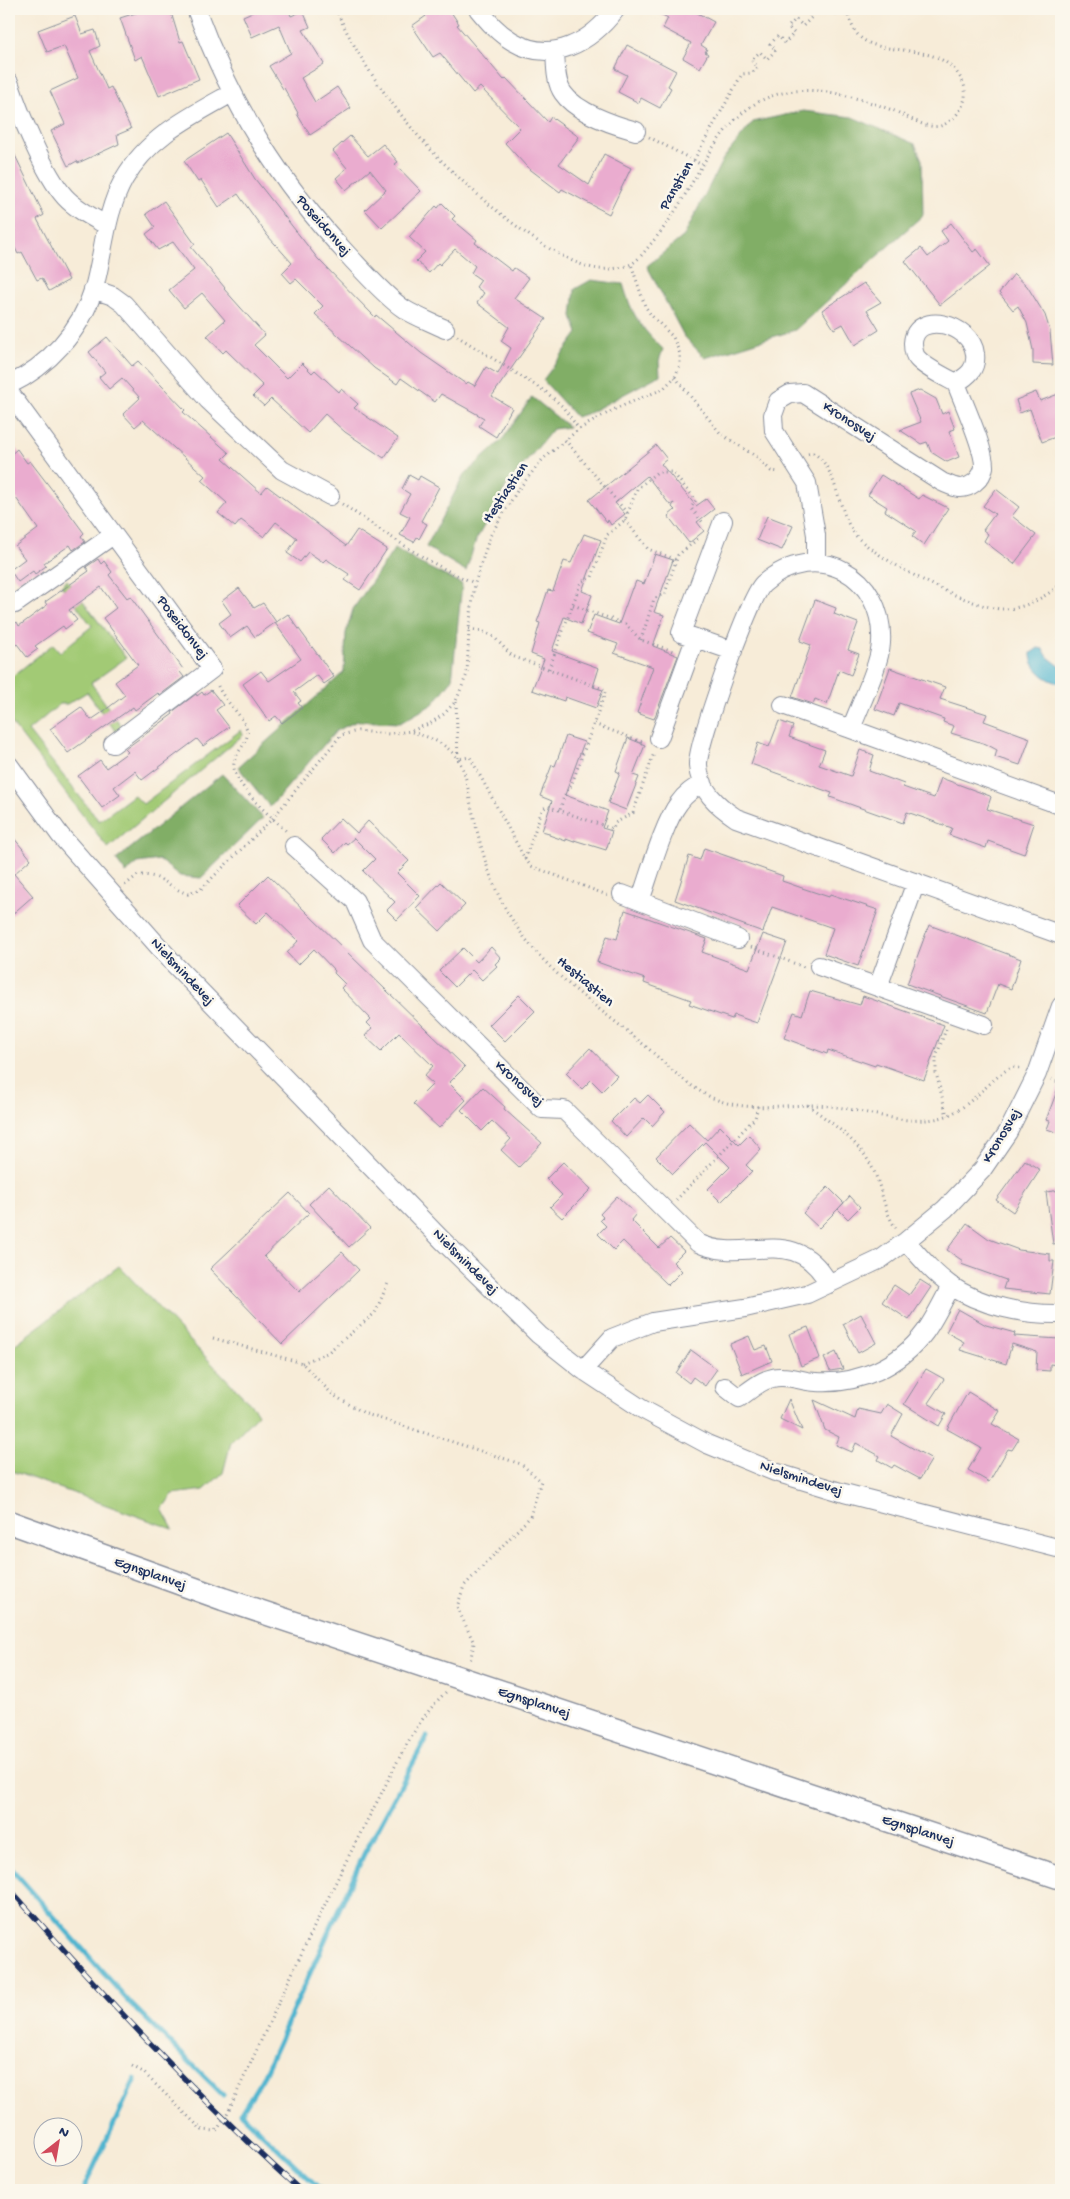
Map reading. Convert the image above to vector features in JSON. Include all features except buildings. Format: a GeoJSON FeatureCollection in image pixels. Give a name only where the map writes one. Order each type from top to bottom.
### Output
{"type":"FeatureCollection","features":[{"type":"Feature","properties":{"kind":"main road","name":"Egnsplanvej"},"geometry":{"type":"LineString","coordinates":[[9,1522],[223,1599],[1061,1878]]}},
{"type":"Feature","properties":{"kind":"street","name":"Poseidonvej"},"geometry":{"type":"LineString","coordinates":[[196,9],[211,50],[232,93],[280,174],[321,227],[363,272],[403,308],[445,329]]}},
{"type":"Feature","properties":{"kind":"street"},"geometry":{"type":"LineString","coordinates":[[478,9],[496,29],[525,48],[555,50],[574,46],[589,37],[604,25],[616,9]]}},
{"type":"Feature","properties":{"kind":"street"},"geometry":{"type":"LineString","coordinates":[[555,50],[558,81],[563,93],[574,103],[609,124],[636,131]]}},
{"type":"Feature","properties":{"kind":"street"},"geometry":{"type":"LineString","coordinates":[[9,82],[51,180],[66,198],[83,212],[106,225]]}},
{"type":"Feature","properties":{"kind":"street"},"geometry":{"type":"LineString","coordinates":[[9,385],[43,364],[62,346],[83,313],[93,289],[106,225],[114,199],[125,178],[141,156],[161,136],[182,121],[232,93]]}},
{"type":"Feature","properties":{"kind":"street"},"geometry":{"type":"LineString","coordinates":[[93,289],[113,296],[124,304],[208,400],[282,470],[330,496]]}},
{"type":"Feature","properties":{"kind":"street","name":"Kronosvej"},"geometry":{"type":"LineString","coordinates":[[816,562],[816,535],[807,483],[774,431],[773,415],[778,401],[790,394],[803,393],[942,482],[958,489],[970,486],[979,479],[984,469],[983,456],[956,383]]}},
{"type":"Feature","properties":{"kind":"street","name":"Poseidonvej"},"geometry":{"type":"LineString","coordinates":[[9,392],[212,668],[113,744]]}},
{"type":"Feature","properties":{"kind":"street"},"geometry":{"type":"LineString","coordinates":[[717,528],[681,633],[733,651]]}},
{"type":"Feature","properties":{"kind":"street"},"geometry":{"type":"LineString","coordinates":[[15,604],[113,535]]}},
{"type":"Feature","properties":{"kind":"street"},"geometry":{"type":"LineString","coordinates":[[851,729],[881,645],[881,622],[875,603],[860,580],[834,565],[816,562],[792,566],[763,585],[748,609],[702,737],[698,765],[702,784],[716,804],[736,818],[1061,935]]}},
{"type":"Feature","properties":{"kind":"street"},"geometry":{"type":"LineString","coordinates":[[658,742],[695,639]]}},
{"type":"Feature","properties":{"kind":"street"},"geometry":{"type":"LineString","coordinates":[[783,705],[1060,805]]}},
{"type":"Feature","properties":{"kind":"street","name":"Nielsmindevej"},"geometry":{"type":"LineString","coordinates":[[9,765],[60,835],[175,965],[442,1240],[539,1335],[583,1370],[642,1409],[707,1444],[775,1472],[844,1493],[1061,1549]]}},
{"type":"Feature","properties":{"kind":"street"},"geometry":{"type":"LineString","coordinates":[[640,901],[670,820],[678,804],[690,791],[702,784]]}},
{"type":"Feature","properties":{"kind":"street","name":"Kronosvej"},"geometry":{"type":"LineString","coordinates":[[294,846],[356,902],[372,940],[542,1109],[564,1110],[698,1243],[711,1249],[779,1249],[795,1252],[809,1259],[821,1270],[829,1284]]}},
{"type":"Feature","properties":{"kind":"street"},"geometry":{"type":"LineString","coordinates":[[878,987],[916,882]]}},
{"type":"Feature","properties":{"kind":"street"},"geometry":{"type":"LineString","coordinates":[[622,894],[738,939]]}},
{"type":"Feature","properties":{"kind":"street"},"geometry":{"type":"LineString","coordinates":[[819,966],[984,1025]]}},
{"type":"Feature","properties":{"kind":"street","name":"Kronosvej"},"geometry":{"type":"LineString","coordinates":[[583,1370],[612,1338],[653,1322],[745,1308],[807,1294],[881,1259],[906,1241],[945,1209],[982,1170],[1008,1132],[1037,1074],[1061,1006]]}},
{"type":"Feature","properties":{"kind":"street"},"geometry":{"type":"LineString","coordinates":[[906,1241],[930,1269],[951,1286],[972,1296],[1011,1310],[1044,1315],[1061,1314]]}},
{"type":"Feature","properties":{"kind":"street"},"geometry":{"type":"LineString","coordinates":[[724,1387],[739,1398],[766,1379],[781,1376],[815,1382],[832,1382],[866,1376],[888,1366],[909,1350],[926,1332],[951,1286]]}},
{"type":"Feature","properties":{"kind":"path"},"geometry":{"type":"LineString","coordinates":[[336,9],[345,29],[374,78],[415,133],[463,182],[506,218],[551,249],[580,264],[600,269],[630,264],[645,306],[651,316],[673,337],[680,354],[680,365],[675,377],[722,434],[757,457],[771,471],[781,472],[806,455],[813,453],[820,456],[826,464],[844,516],[854,535],[867,546],[918,578],[958,598],[986,607],[1003,609],[1018,607],[1045,597],[1061,584]]}},
{"type":"Feature","properties":{"kind":"path","name":"Panstien"},"geometry":{"type":"LineString","coordinates":[[694,160],[742,74],[752,73],[758,67],[752,60],[760,52],[767,59],[776,50],[770,44],[778,36],[784,43],[794,33],[788,27],[796,19],[802,26],[812,17],[807,9]]}},
{"type":"Feature","properties":{"kind":"path"},"geometry":{"type":"LineString","coordinates":[[817,9],[820,12],[848,16],[849,9]]}},
{"type":"Feature","properties":{"kind":"path","name":"Panstien"},"geometry":{"type":"LineString","coordinates":[[630,264],[668,224],[717,139],[737,118],[768,97],[792,91],[819,90],[850,96],[894,111],[924,124],[940,126],[952,119],[960,110],[965,97],[964,85],[957,72],[944,62],[925,53],[875,45],[860,38],[848,16]]}},
{"type":"Feature","properties":{"kind":"path"},"geometry":{"type":"LineString","coordinates":[[658,141],[702,165]]}},
{"type":"Feature","properties":{"kind":"path"},"geometry":{"type":"LineString","coordinates":[[445,329],[546,392],[562,406],[579,429]]}},
{"type":"Feature","properties":{"kind":"path","name":"Hestiastien"},"geometry":{"type":"LineString","coordinates":[[113,897],[138,874],[160,877],[174,889],[188,894],[201,889],[273,818],[341,735],[358,731],[389,734],[411,731],[432,723],[444,714],[456,701],[467,674],[469,629],[475,582],[490,536],[512,498],[543,459],[579,429],[617,408],[663,389],[675,377]]}},
{"type":"Feature","properties":{"kind":"path"},"geometry":{"type":"LineString","coordinates":[[565,440],[628,514]]}},
{"type":"Feature","properties":{"kind":"path"},"geometry":{"type":"LineString","coordinates":[[549,669],[581,582],[592,577],[607,535],[625,520],[637,489],[658,472],[672,472],[696,500],[691,508],[717,528],[678,555],[665,593],[654,599],[641,640]]}},
{"type":"Feature","properties":{"kind":"path"},"geometry":{"type":"LineString","coordinates":[[330,496],[423,558],[475,582]]}},
{"type":"Feature","properties":{"kind":"path"},"geometry":{"type":"LineString","coordinates":[[625,520],[648,549],[677,560]]}},
{"type":"Feature","properties":{"kind":"path"},"geometry":{"type":"LineString","coordinates":[[572,605],[625,624],[641,640],[689,657]]}},
{"type":"Feature","properties":{"kind":"path"},"geometry":{"type":"LineString","coordinates":[[469,629],[482,631],[494,637],[512,656],[606,690],[571,786],[564,796],[560,810]]}},
{"type":"Feature","properties":{"kind":"path"},"geometry":{"type":"LineString","coordinates":[[212,668],[218,688],[247,728],[247,739],[234,762],[236,774],[249,795],[292,837],[294,846]]}},
{"type":"Feature","properties":{"kind":"path","name":"Hestiastien"},"geometry":{"type":"LineString","coordinates":[[456,701],[458,759],[466,782],[483,854],[498,895],[520,931],[548,966],[581,996],[639,1040],[684,1081],[703,1093],[728,1103],[758,1106],[835,1106],[906,1120],[927,1120],[947,1116],[968,1104],[1011,1067],[1037,1074]]}},
{"type":"Feature","properties":{"kind":"path"},"geometry":{"type":"LineString","coordinates":[[525,859],[542,810],[547,806],[613,830],[615,823],[633,814],[658,742],[594,724]]}},
{"type":"Feature","properties":{"kind":"path","name":"Hestiastien"},"geometry":{"type":"LineString","coordinates":[[411,731],[444,745],[458,759]]}},
{"type":"Feature","properties":{"kind":"path"},"geometry":{"type":"LineString","coordinates":[[458,759],[470,757],[525,859],[531,866],[610,896],[622,894]]}},
{"type":"Feature","properties":{"kind":"path"},"geometry":{"type":"LineString","coordinates":[[738,939],[755,949],[806,968],[819,966]]}},
{"type":"Feature","properties":{"kind":"path"},"geometry":{"type":"LineString","coordinates":[[947,1116],[936,1073],[936,1057],[952,1014]]}},
{"type":"Feature","properties":{"kind":"path"},"geometry":{"type":"LineString","coordinates":[[807,1105],[851,1139],[871,1165],[881,1188],[891,1221],[906,1241]]}},
{"type":"Feature","properties":{"kind":"path"},"geometry":{"type":"LineString","coordinates":[[665,1210],[749,1125],[755,1118],[758,1106]]}},
{"type":"Feature","properties":{"kind":"path"},"geometry":{"type":"LineString","coordinates":[[302,1363],[327,1353],[375,1313],[388,1283]]}},
{"type":"Feature","properties":{"kind":"path"},"geometry":{"type":"LineString","coordinates":[[132,2066],[143,2072],[202,2130],[216,2132],[225,2118],[327,1900],[412,1736],[436,1700],[460,1678],[471,1661],[474,1643],[458,1607],[464,1586],[530,1517],[541,1481],[521,1464],[366,1414],[333,1395],[302,1363],[213,1338]]}},
{"type":"Feature","properties":{"kind":"green space"},"geometry":{"type":"Polygon","coordinates":[[[803,111],[852,117],[915,144],[922,160],[923,215],[795,330],[705,358],[684,336],[647,266],[684,236],[723,159],[753,122],[803,111]]]}},
{"type":"Feature","properties":{"kind":"green space"},"geometry":{"type":"Polygon","coordinates":[[[591,280],[623,284],[638,320],[648,334],[663,349],[659,361],[660,375],[589,413],[576,417],[543,380],[578,333],[572,316],[575,289],[591,280]]]}},
{"type":"Feature","properties":{"kind":"green space"},"geometry":{"type":"Polygon","coordinates":[[[532,397],[569,427],[553,429],[507,485],[476,540],[466,571],[426,547],[464,475],[502,440],[532,397]]]}},
{"type":"Feature","properties":{"kind":"green space"},"geometry":{"type":"Polygon","coordinates":[[[395,548],[417,562],[462,584],[452,680],[433,704],[400,723],[357,721],[336,731],[270,807],[238,767],[344,672],[346,633],[353,609],[395,548]]]}},
{"type":"Feature","properties":{"kind":"green space"},"geometry":{"type":"Polygon","coordinates":[[[67,580],[126,658],[91,683],[122,727],[116,732],[87,692],[67,704],[60,704],[28,731],[99,821],[134,795],[143,804],[241,730],[243,735],[108,848],[9,720],[9,679],[53,644],[60,652],[92,626],[61,585],[67,580]]]}},
{"type":"Feature","properties":{"kind":"green space"},"geometry":{"type":"Polygon","coordinates":[[[222,774],[263,818],[201,878],[180,876],[159,860],[138,863],[126,873],[116,860],[222,774]]]}},
{"type":"Feature","properties":{"kind":"green space"},"geometry":{"type":"Polygon","coordinates":[[[119,1266],[258,1414],[231,1442],[223,1473],[204,1490],[173,1494],[162,1509],[173,1529],[9,1470],[9,1349],[119,1266]]]}},
{"type":"Feature","properties":{"kind":"water"},"geometry":{"type":"Polygon","coordinates":[[[1038,648],[1043,649],[1048,657],[1061,667],[1061,683],[1050,680],[1036,669],[1031,659],[1031,653],[1038,648]]]}},
{"type":"Feature","properties":{"kind":"waterway"},"geometry":{"type":"LineString","coordinates":[[321,2190],[241,2113],[262,2079],[364,1854],[427,1737]]}},
{"type":"Feature","properties":{"kind":"waterway"},"geometry":{"type":"LineString","coordinates":[[9,1866],[131,2004],[223,2095]]}},
{"type":"Feature","properties":{"kind":"waterway"},"geometry":{"type":"LineString","coordinates":[[83,2190],[135,2079]]}},
{"type":"Feature","properties":{"kind":"railway"},"geometry":{"type":"LineString","coordinates":[[9,1888],[186,2081],[300,2190]]}}]}
